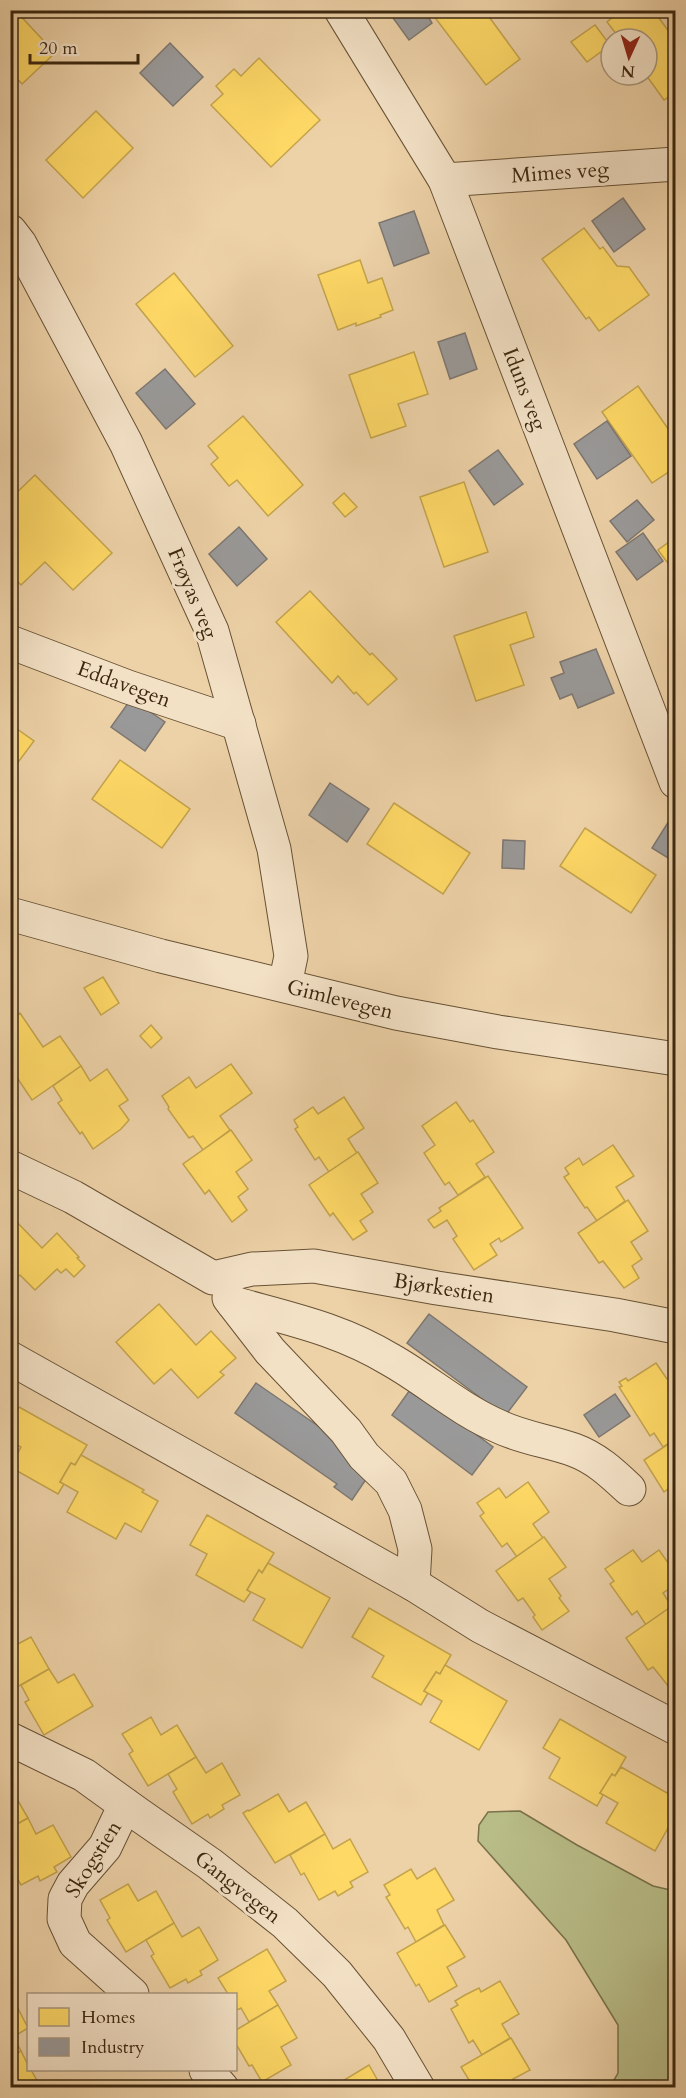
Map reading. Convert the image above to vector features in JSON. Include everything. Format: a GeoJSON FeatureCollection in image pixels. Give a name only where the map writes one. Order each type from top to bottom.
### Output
{"type":"FeatureCollection","features":[{"type":"Feature","properties":{"kind":"street","name":"Iduns veg"},"geometry":{"type":"LineString","coordinates":[[341,10],[445,180],[675,782]]}},
{"type":"Feature","properties":{"kind":"street","name":"Mimes veg"},"geometry":{"type":"LineString","coordinates":[[445,180],[675,164]]}},
{"type":"Feature","properties":{"kind":"street","name":"Frøyas veg"},"geometry":{"type":"LineString","coordinates":[[10,231],[20,244],[126,443],[212,632],[274,849],[291,956],[285,986]]}},
{"type":"Feature","properties":{"kind":"street","name":"Eddavegen"},"geometry":{"type":"LineString","coordinates":[[10,642],[128,687],[239,724]]}},
{"type":"Feature","properties":{"kind":"street","name":"Gimlevegen"},"geometry":{"type":"LineString","coordinates":[[10,914],[161,956],[396,1013],[486,1030],[675,1059]]}},
{"type":"Feature","properties":{"kind":"street"},"geometry":{"type":"LineString","coordinates":[[10,1167],[73,1197],[213,1278],[270,1351],[391,1482],[405,1510],[415,1549],[412,1584]]}},
{"type":"Feature","properties":{"kind":"street","name":"Bjørkestien"},"geometry":{"type":"LineString","coordinates":[[213,1278],[252,1269],[314,1266],[437,1288],[615,1315],[675,1327]]}},
{"type":"Feature","properties":{"kind":"street"},"geometry":{"type":"LineString","coordinates":[[233,1303],[319,1326],[354,1340],[391,1359],[438,1391],[499,1427],[574,1450],[602,1464],[629,1489]]}},
{"type":"Feature","properties":{"kind":"street"},"geometry":{"type":"LineString","coordinates":[[10,1358],[412,1584],[480,1626],[675,1728]]}},
{"type":"Feature","properties":{"kind":"street","name":"Gangvegen"},"geometry":{"type":"LineString","coordinates":[[10,1739],[84,1774],[210,1864],[285,1923],[337,1974],[367,2011],[389,2039],[418,2088]]}},
{"type":"Feature","properties":{"kind":"street","name":"Skogstien"},"geometry":{"type":"LineString","coordinates":[[125,1805],[105,1846],[73,1884],[65,1899],[64,1919],[75,1943],[130,1993]]}},
{"type":"Feature","properties":{"kind":"street"},"geometry":{"type":"LineString","coordinates":[[207,2071],[222,2088]]}},
{"type":"Feature","properties":{"kind":"green space"},"geometry":{"type":"Polygon","coordinates":[[[520,1811],[653,1886],[675,1891],[675,2087],[610,2087],[618,2073],[618,2025],[566,1940],[478,1841],[479,1825],[488,1812],[520,1811]]]}},
{"type":"Feature","properties":{"kind":"building: Homes"},"geometry":{"type":"Polygon","coordinates":[[[10,10],[15,10],[55,53],[22,84],[10,71],[10,10]]]}},
{"type":"Feature","properties":{"kind":"building: Homes"},"geometry":{"type":"Polygon","coordinates":[[[484,10],[520,59],[486,85],[430,11],[484,10]]]}},
{"type":"Feature","properties":{"kind":"building: Homes"},"geometry":{"type":"Polygon","coordinates":[[[622,10],[653,10],[676,41],[676,92],[664,100],[655,87],[659,87],[659,27],[611,27],[607,22],[622,10]]]}},
{"type":"Feature","properties":{"kind":"building: Homes"},"geometry":{"type":"Polygon","coordinates":[[[595,25],[599,30],[599,53],[587,62],[571,42],[595,25]]]}},
{"type":"Feature","properties":{"kind":"building: Homes"},"geometry":{"type":"Polygon","coordinates":[[[259,58],[320,120],[271,167],[211,105],[223,94],[216,86],[234,69],[241,76],[259,58]]]}},
{"type":"Feature","properties":{"kind":"building: Homes"},"geometry":{"type":"Polygon","coordinates":[[[96,111],[133,148],[83,198],[46,160],[96,111]]]}},
{"type":"Feature","properties":{"kind":"building: Homes"},"geometry":{"type":"Polygon","coordinates":[[[584,228],[600,249],[603,247],[617,266],[629,267],[649,295],[599,331],[589,317],[586,319],[542,259],[584,228]]]}},
{"type":"Feature","properties":{"kind":"building: Homes"},"geometry":{"type":"Polygon","coordinates":[[[360,260],[368,283],[382,278],[393,310],[380,315],[381,317],[338,330],[318,275],[360,260]]]}},
{"type":"Feature","properties":{"kind":"building: Homes"},"geometry":{"type":"Polygon","coordinates":[[[174,273],[233,346],[195,377],[136,304],[174,273]]]}},
{"type":"Feature","properties":{"kind":"building: Homes"},"geometry":{"type":"Polygon","coordinates":[[[414,352],[428,394],[398,404],[406,426],[371,438],[349,375],[414,352]]]}},
{"type":"Feature","properties":{"kind":"building: Homes"},"geometry":{"type":"Polygon","coordinates":[[[638,386],[676,440],[676,467],[652,483],[602,412],[638,386]]]}},
{"type":"Feature","properties":{"kind":"building: Homes"},"geometry":{"type":"Polygon","coordinates":[[[243,416],[303,485],[268,516],[237,480],[229,486],[211,464],[218,458],[208,446],[243,416]]]}},
{"type":"Feature","properties":{"kind":"building: Homes"},"geometry":{"type":"Polygon","coordinates":[[[35,475],[112,553],[73,590],[45,562],[21,585],[10,574],[10,537],[16,532],[10,526],[10,499],[35,475]]]}},
{"type":"Feature","properties":{"kind":"building: Homes"},"geometry":{"type":"Polygon","coordinates":[[[464,482],[488,552],[444,567],[420,497],[464,482]]]}},
{"type":"Feature","properties":{"kind":"building: Homes"},"geometry":{"type":"Polygon","coordinates":[[[344,493],[357,507],[345,517],[333,503],[344,493]]]}},
{"type":"Feature","properties":{"kind":"building: Homes"},"geometry":{"type":"Polygon","coordinates":[[[676,537],[676,574],[658,550],[676,537]]]}},
{"type":"Feature","properties":{"kind":"building: Homes"},"geometry":{"type":"Polygon","coordinates":[[[310,591],[370,655],[372,653],[397,679],[368,705],[356,692],[354,694],[338,676],[332,683],[276,622],[310,591]]]}},
{"type":"Feature","properties":{"kind":"building: Homes"},"geometry":{"type":"Polygon","coordinates":[[[526,612],[534,637],[510,645],[524,685],[476,701],[454,636],[526,612]]]}},
{"type":"Feature","properties":{"kind":"building: Homes"},"geometry":{"type":"Polygon","coordinates":[[[10,724],[34,741],[10,773],[10,724]]]}},
{"type":"Feature","properties":{"kind":"building: Homes"},"geometry":{"type":"Polygon","coordinates":[[[120,760],[190,809],[162,848],[92,799],[120,760]]]}},
{"type":"Feature","properties":{"kind":"building: Homes"},"geometry":{"type":"Polygon","coordinates":[[[394,803],[470,853],[443,894],[367,844],[394,803]]]}},
{"type":"Feature","properties":{"kind":"building: Homes"},"geometry":{"type":"Polygon","coordinates":[[[585,828],[656,875],[631,913],[560,866],[585,828]]]}},
{"type":"Feature","properties":{"kind":"building: Homes"},"geometry":{"type":"Polygon","coordinates":[[[103,977],[119,1003],[101,1015],[84,988],[103,977]]]}},
{"type":"Feature","properties":{"kind":"building: Homes"},"geometry":{"type":"Polygon","coordinates":[[[20,1013],[43,1047],[60,1036],[81,1066],[32,1100],[14,1073],[10,1071],[10,1064],[13,1062],[10,1058],[10,1019],[20,1013]]]}},
{"type":"Feature","properties":{"kind":"building: Homes"},"geometry":{"type":"Polygon","coordinates":[[[151,1025],[162,1038],[151,1048],[140,1036],[151,1025]]]}},
{"type":"Feature","properties":{"kind":"building: Homes"},"geometry":{"type":"Polygon","coordinates":[[[231,1064],[252,1093],[220,1116],[230,1130],[203,1150],[193,1136],[189,1138],[168,1109],[162,1096],[189,1077],[196,1088],[231,1064]]]}},
{"type":"Feature","properties":{"kind":"building: Homes"},"geometry":{"type":"Polygon","coordinates":[[[81,1066],[90,1081],[107,1069],[128,1100],[119,1106],[129,1120],[121,1129],[93,1149],[58,1103],[62,1100],[53,1086],[81,1066]]]}},
{"type":"Feature","properties":{"kind":"building: Homes"},"geometry":{"type":"Polygon","coordinates":[[[344,1097],[364,1128],[348,1139],[357,1153],[329,1172],[319,1157],[315,1160],[295,1129],[298,1127],[294,1120],[313,1107],[318,1114],[344,1097]]]}},
{"type":"Feature","properties":{"kind":"building: Homes"},"geometry":{"type":"Polygon","coordinates":[[[456,1102],[470,1122],[473,1120],[494,1152],[476,1164],[485,1177],[458,1195],[449,1182],[445,1185],[424,1153],[435,1145],[422,1126],[456,1102]]]}},
{"type":"Feature","properties":{"kind":"building: Homes"},"geometry":{"type":"Polygon","coordinates":[[[231,1130],[252,1160],[236,1172],[248,1189],[238,1197],[247,1210],[232,1222],[209,1190],[205,1194],[183,1164],[231,1130]]]}},
{"type":"Feature","properties":{"kind":"building: Homes"},"geometry":{"type":"Polygon","coordinates":[[[613,1145],[634,1176],[616,1187],[625,1201],[597,1221],[587,1207],[585,1208],[564,1177],[569,1174],[565,1168],[579,1158],[583,1165],[613,1145]]]}},
{"type":"Feature","properties":{"kind":"building: Homes"},"geometry":{"type":"Polygon","coordinates":[[[358,1152],[378,1183],[361,1194],[373,1212],[360,1221],[367,1231],[353,1240],[333,1213],[330,1216],[309,1185],[358,1152]]]}},
{"type":"Feature","properties":{"kind":"building: Homes"},"geometry":{"type":"Polygon","coordinates":[[[488,1176],[523,1228],[501,1242],[499,1238],[490,1244],[497,1255],[474,1270],[453,1239],[457,1236],[447,1220],[434,1228],[428,1220],[441,1211],[439,1208],[488,1176]]]}},
{"type":"Feature","properties":{"kind":"building: Homes"},"geometry":{"type":"Polygon","coordinates":[[[628,1200],[648,1231],[631,1242],[642,1259],[632,1266],[639,1278],[624,1288],[603,1261],[599,1263],[578,1233],[628,1200]]]}},
{"type":"Feature","properties":{"kind":"building: Homes"},"geometry":{"type":"Polygon","coordinates":[[[10,1215],[42,1248],[57,1233],[85,1266],[74,1277],[66,1269],[61,1273],[57,1269],[35,1290],[20,1275],[10,1284],[10,1215]]]}},
{"type":"Feature","properties":{"kind":"building: Homes"},"geometry":{"type":"Polygon","coordinates":[[[159,1304],[196,1345],[211,1331],[236,1358],[220,1372],[224,1375],[198,1398],[171,1369],[154,1384],[116,1342],[159,1304]]]}},
{"type":"Feature","properties":{"kind":"building: Homes"},"geometry":{"type":"Polygon","coordinates":[[[656,1363],[667,1379],[676,1374],[676,1439],[663,1447],[654,1433],[650,1436],[619,1387],[622,1386],[619,1382],[626,1378],[628,1381],[656,1363]]]}},
{"type":"Feature","properties":{"kind":"building: Homes"},"geometry":{"type":"Polygon","coordinates":[[[19,1407],[87,1445],[75,1465],[71,1463],[60,1482],[64,1484],[58,1494],[10,1467],[21,1447],[10,1441],[10,1409],[16,1413],[19,1407]]]}},
{"type":"Feature","properties":{"kind":"building: Homes"},"geometry":{"type":"Polygon","coordinates":[[[676,1439],[676,1501],[668,1489],[664,1492],[644,1460],[676,1439]]]}},
{"type":"Feature","properties":{"kind":"building: Homes"},"geometry":{"type":"Polygon","coordinates":[[[81,1455],[144,1490],[142,1492],[158,1501],[141,1532],[125,1523],[116,1539],[67,1512],[78,1492],[60,1482],[71,1463],[75,1465],[81,1455]]]}},
{"type":"Feature","properties":{"kind":"building: Homes"},"geometry":{"type":"Polygon","coordinates":[[[528,1482],[549,1512],[533,1524],[543,1538],[517,1557],[507,1543],[502,1547],[480,1516],[484,1513],[477,1503],[499,1488],[506,1498],[528,1482]]]}},
{"type":"Feature","properties":{"kind":"building: Homes"},"geometry":{"type":"Polygon","coordinates":[[[207,1515],[274,1553],[262,1573],[259,1570],[247,1590],[251,1592],[244,1602],[196,1575],[207,1554],[190,1545],[207,1515]]]}},
{"type":"Feature","properties":{"kind":"building: Homes"},"geometry":{"type":"Polygon","coordinates":[[[544,1537],[566,1567],[549,1579],[569,1611],[542,1630],[523,1598],[518,1601],[496,1571],[544,1537]]]}},
{"type":"Feature","properties":{"kind":"building: Homes"},"geometry":{"type":"Polygon","coordinates":[[[633,1550],[642,1562],[659,1550],[676,1574],[676,1584],[663,1593],[672,1607],[646,1625],[637,1611],[632,1615],[610,1584],[614,1581],[605,1569],[633,1550]]]}},
{"type":"Feature","properties":{"kind":"building: Homes"},"geometry":{"type":"Polygon","coordinates":[[[268,1563],[330,1598],[302,1648],[253,1620],[265,1599],[247,1590],[259,1570],[262,1573],[268,1563]]]}},
{"type":"Feature","properties":{"kind":"building: Homes"},"geometry":{"type":"Polygon","coordinates":[[[675,1604],[676,1690],[673,1692],[653,1667],[648,1670],[626,1638],[675,1604]]]}},
{"type":"Feature","properties":{"kind":"building: Homes"},"geometry":{"type":"Polygon","coordinates":[[[369,1608],[451,1655],[440,1674],[436,1672],[424,1691],[428,1693],[421,1705],[372,1677],[384,1656],[352,1637],[369,1608]]]}},
{"type":"Feature","properties":{"kind":"building: Homes"},"geometry":{"type":"Polygon","coordinates":[[[31,1637],[49,1669],[10,1691],[10,1641],[14,1646],[31,1637]]]}},
{"type":"Feature","properties":{"kind":"building: Homes"},"geometry":{"type":"Polygon","coordinates":[[[445,1665],[507,1701],[479,1750],[430,1722],[442,1701],[424,1691],[436,1672],[440,1674],[445,1665]]]}},
{"type":"Feature","properties":{"kind":"building: Homes"},"geometry":{"type":"Polygon","coordinates":[[[49,1669],[58,1683],[74,1674],[93,1706],[44,1735],[25,1702],[29,1700],[21,1685],[49,1669]]]}},
{"type":"Feature","properties":{"kind":"building: Homes"},"geometry":{"type":"Polygon","coordinates":[[[151,1717],[161,1735],[177,1725],[196,1757],[148,1786],[129,1754],[133,1751],[122,1734],[151,1717]]]}},
{"type":"Feature","properties":{"kind":"building: Homes"},"geometry":{"type":"Polygon","coordinates":[[[560,1719],[626,1757],[615,1776],[612,1774],[600,1793],[603,1795],[597,1806],[549,1778],[560,1758],[543,1748],[560,1719]]]}},
{"type":"Feature","properties":{"kind":"building: Homes"},"geometry":{"type":"Polygon","coordinates":[[[196,1757],[206,1773],[222,1763],[240,1795],[222,1805],[224,1809],[210,1818],[208,1814],[192,1824],[173,1792],[177,1789],[168,1774],[196,1757]]]}},
{"type":"Feature","properties":{"kind":"building: Homes"},"geometry":{"type":"Polygon","coordinates":[[[621,1767],[676,1798],[676,1823],[672,1821],[655,1851],[606,1823],[618,1803],[600,1793],[612,1774],[615,1776],[621,1767]]]}},
{"type":"Feature","properties":{"kind":"building: Homes"},"geometry":{"type":"Polygon","coordinates":[[[10,1787],[28,1818],[10,1828],[10,1787]]]}},
{"type":"Feature","properties":{"kind":"building: Homes"},"geometry":{"type":"Polygon","coordinates":[[[278,1794],[289,1812],[306,1802],[325,1834],[275,1863],[243,1813],[278,1794]]]}},
{"type":"Feature","properties":{"kind":"building: Homes"},"geometry":{"type":"Polygon","coordinates":[[[28,1818],[36,1834],[53,1825],[71,1857],[54,1867],[57,1872],[40,1881],[38,1876],[21,1885],[10,1866],[10,1828],[28,1818]]]}},
{"type":"Feature","properties":{"kind":"building: Homes"},"geometry":{"type":"Polygon","coordinates":[[[325,1834],[333,1849],[350,1839],[368,1872],[350,1882],[353,1887],[338,1896],[335,1891],[319,1900],[304,1873],[301,1875],[290,1855],[325,1834]]]}},
{"type":"Feature","properties":{"kind":"building: Homes"},"geometry":{"type":"Polygon","coordinates":[[[435,1868],[454,1900],[437,1910],[444,1925],[416,1942],[408,1927],[405,1929],[386,1897],[390,1895],[384,1885],[411,1869],[417,1879],[435,1868]]]}},
{"type":"Feature","properties":{"kind":"building: Homes"},"geometry":{"type":"Polygon","coordinates":[[[128,1884],[138,1901],[156,1891],[174,1923],[126,1952],[107,1920],[110,1918],[100,1900],[128,1884]]]}},
{"type":"Feature","properties":{"kind":"building: Homes"},"geometry":{"type":"Polygon","coordinates":[[[174,1923],[182,1937],[199,1927],[218,1960],[200,1971],[202,1975],[188,1983],[186,1979],[170,1988],[151,1956],[154,1954],[146,1940],[174,1923]]]}},
{"type":"Feature","properties":{"kind":"building: Homes"},"geometry":{"type":"Polygon","coordinates":[[[445,1925],[465,1957],[447,1967],[457,1986],[429,2002],[419,1984],[416,1986],[397,1953],[445,1925]]]}},
{"type":"Feature","properties":{"kind":"building: Homes"},"geometry":{"type":"Polygon","coordinates":[[[267,1949],[286,1981],[269,1991],[278,2005],[249,2022],[241,2008],[237,2010],[237,1993],[227,1993],[218,1978],[267,1949]]]}},
{"type":"Feature","properties":{"kind":"building: Homes"},"geometry":{"type":"Polygon","coordinates":[[[500,1981],[519,2014],[502,2024],[510,2038],[482,2055],[473,2040],[469,2043],[451,2009],[458,2005],[455,2001],[465,1995],[479,1988],[481,1992],[500,1981]]]}},
{"type":"Feature","properties":{"kind":"building: Homes"},"geometry":{"type":"Polygon","coordinates":[[[11,1995],[27,2029],[13,2037],[21,2051],[10,2057],[11,1995]]]}},
{"type":"Feature","properties":{"kind":"building: Homes"},"geometry":{"type":"Polygon","coordinates":[[[278,2005],[297,2038],[281,2047],[291,2065],[262,2082],[237,2046],[237,2029],[278,2005]]]}},
{"type":"Feature","properties":{"kind":"building: Homes"},"geometry":{"type":"Polygon","coordinates":[[[511,2038],[530,2070],[513,2079],[518,2088],[474,2088],[461,2067],[511,2038]]]}},
{"type":"Feature","properties":{"kind":"building: Homes"},"geometry":{"type":"Polygon","coordinates":[[[21,2051],[27,2063],[27,2071],[32,2071],[39,2084],[33,2088],[10,2088],[10,2057],[21,2051]]]}},
{"type":"Feature","properties":{"kind":"building: Homes"},"geometry":{"type":"Polygon","coordinates":[[[369,2065],[382,2088],[331,2088],[369,2065]]]}},
{"type":"Feature","properties":{"kind":"building: Industry"},"geometry":{"type":"Polygon","coordinates":[[[424,10],[432,23],[409,40],[388,11],[424,10]]]}},
{"type":"Feature","properties":{"kind":"building: Industry"},"geometry":{"type":"Polygon","coordinates":[[[170,43],[203,77],[173,106],[140,73],[170,43]]]}},
{"type":"Feature","properties":{"kind":"building: Industry"},"geometry":{"type":"Polygon","coordinates":[[[623,198],[645,229],[614,252],[592,221],[623,198]]]}},
{"type":"Feature","properties":{"kind":"building: Industry"},"geometry":{"type":"Polygon","coordinates":[[[414,211],[429,253],[394,266],[379,223],[414,211]]]}},
{"type":"Feature","properties":{"kind":"building: Industry"},"geometry":{"type":"Polygon","coordinates":[[[465,333],[477,369],[450,379],[438,342],[465,333]]]}},
{"type":"Feature","properties":{"kind":"building: Industry"},"geometry":{"type":"Polygon","coordinates":[[[165,369],[195,404],[166,429],[136,393],[165,369]]]}},
{"type":"Feature","properties":{"kind":"building: Industry"},"geometry":{"type":"Polygon","coordinates":[[[607,421],[631,456],[597,479],[574,444],[607,421]]]}},
{"type":"Feature","properties":{"kind":"building: Industry"},"geometry":{"type":"Polygon","coordinates":[[[498,450],[523,484],[494,505],[469,471],[498,450]]]}},
{"type":"Feature","properties":{"kind":"building: Industry"},"geometry":{"type":"Polygon","coordinates":[[[637,500],[654,520],[627,542],[610,521],[637,500]]]}},
{"type":"Feature","properties":{"kind":"building: Industry"},"geometry":{"type":"Polygon","coordinates":[[[239,527],[267,559],[237,586],[209,554],[239,527]]]}},
{"type":"Feature","properties":{"kind":"building: Industry"},"geometry":{"type":"Polygon","coordinates":[[[643,533],[663,561],[637,580],[616,552],[643,533]]]}},
{"type":"Feature","properties":{"kind":"building: Industry"},"geometry":{"type":"Polygon","coordinates":[[[596,649],[614,693],[578,708],[572,694],[560,699],[551,678],[564,673],[560,662],[596,649]]]}},
{"type":"Feature","properties":{"kind":"building: Industry"},"geometry":{"type":"Polygon","coordinates":[[[131,699],[165,722],[145,751],[111,727],[131,699]]]}},
{"type":"Feature","properties":{"kind":"building: Industry"},"geometry":{"type":"Polygon","coordinates":[[[330,783],[369,809],[347,842],[309,815],[330,783]]]}},
{"type":"Feature","properties":{"kind":"building: Industry"},"geometry":{"type":"Polygon","coordinates":[[[672,816],[676,818],[676,863],[652,848],[672,816]]]}},
{"type":"Feature","properties":{"kind":"building: Industry"},"geometry":{"type":"Polygon","coordinates":[[[503,840],[525,841],[524,869],[502,868],[503,840]]]}},
{"type":"Feature","properties":{"kind":"building: Industry"},"geometry":{"type":"Polygon","coordinates":[[[429,1314],[527,1387],[505,1416],[407,1343],[429,1314]]]}},
{"type":"Feature","properties":{"kind":"building: Industry"},"geometry":{"type":"Polygon","coordinates":[[[256,1383],[363,1457],[373,1469],[352,1500],[334,1487],[337,1484],[235,1413],[256,1383]]]}},
{"type":"Feature","properties":{"kind":"building: Industry"},"geometry":{"type":"Polygon","coordinates":[[[412,1387],[493,1447],[472,1475],[392,1415],[412,1387]]]}},
{"type":"Feature","properties":{"kind":"building: Industry"},"geometry":{"type":"Polygon","coordinates":[[[615,1394],[630,1416],[599,1437],[584,1415],[615,1394]]]}}]}
